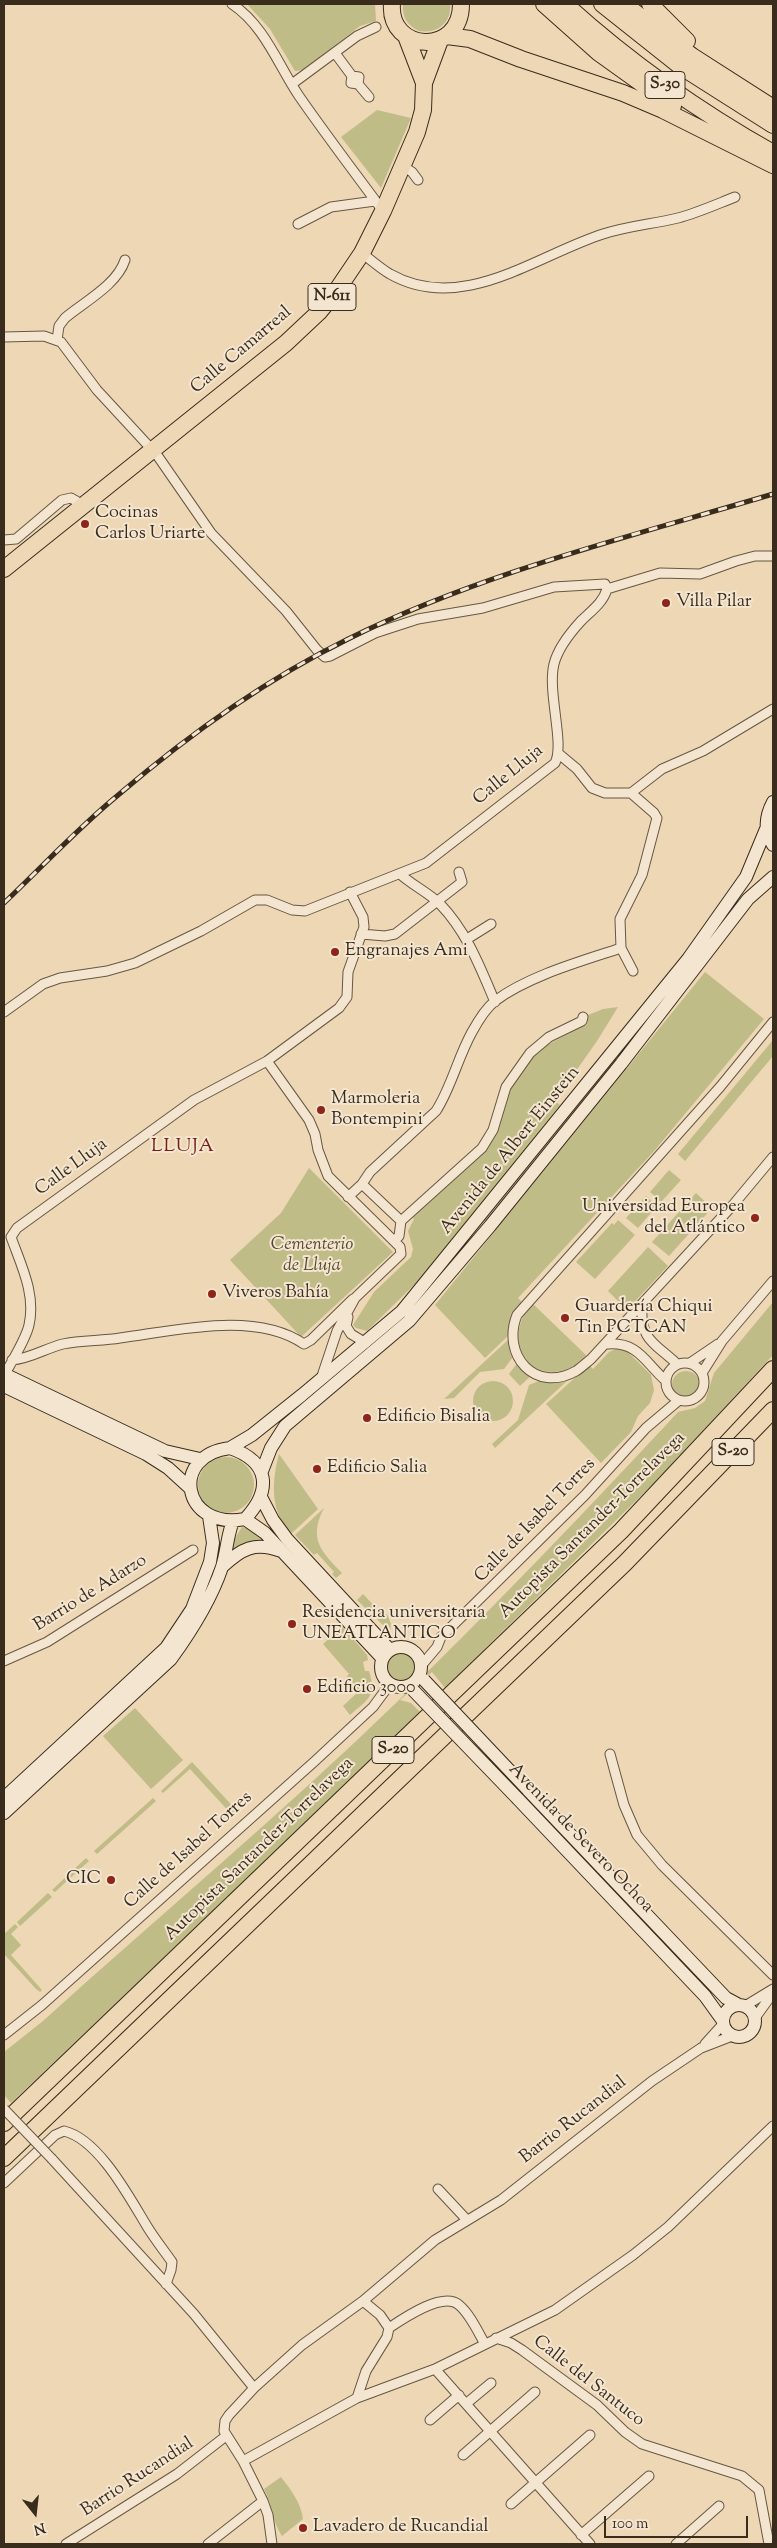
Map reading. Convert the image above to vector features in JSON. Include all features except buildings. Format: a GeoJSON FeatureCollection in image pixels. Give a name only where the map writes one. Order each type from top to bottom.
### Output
{"type":"FeatureCollection","features":[{"type":"Feature","properties":{"kind":"highway","name":"N-611"},"geometry":{"type":"LineString","coordinates":[[392,4],[394,21],[406,36],[424,83]]}},
{"type":"Feature","properties":{"kind":"highway","name":"N-611"},"geometry":{"type":"LineString","coordinates":[[424,83],[443,38],[458,23],[461,4]]}},
{"type":"Feature","properties":{"kind":"highway"},"geometry":{"type":"LineString","coordinates":[[544,4],[599,53],[641,84],[705,127],[772,161]]}},
{"type":"Feature","properties":{"kind":"highway","name":"S-30"},"geometry":{"type":"LineString","coordinates":[[565,4],[661,82],[722,123],[772,161]]}},
{"type":"Feature","properties":{"kind":"highway","name":"S-30"},"geometry":{"type":"LineString","coordinates":[[602,4],[680,66],[773,125]]}},
{"type":"Feature","properties":{"kind":"highway"},"geometry":{"type":"LineString","coordinates":[[624,4],[692,56],[767,105]]}},
{"type":"Feature","properties":{"kind":"highway"},"geometry":{"type":"LineString","coordinates":[[650,4],[686,41],[767,105]]}},
{"type":"Feature","properties":{"kind":"highway"},"geometry":{"type":"LineString","coordinates":[[406,36],[425,43],[443,38],[470,39],[521,59],[623,93],[772,161]]}},
{"type":"Feature","properties":{"kind":"highway","name":"Calle Camarreal"},"geometry":{"type":"LineString","coordinates":[[4,569],[300,330],[337,290],[362,254],[379,206],[402,166],[420,122],[424,83]]}},
{"type":"Feature","properties":{"kind":"highway","name":"Autopista Santander-Torrelavega"},"geometry":{"type":"LineString","coordinates":[[4,2123],[621,1531],[773,1368]]}},
{"type":"Feature","properties":{"kind":"highway","name":"S-20"},"geometry":{"type":"LineString","coordinates":[[4,2158],[594,1592],[773,1411]]}},
{"type":"Feature","properties":{"kind":"main road","name":"Avenida de Albert Einstein"},"geometry":{"type":"LineString","coordinates":[[230,1448],[252,1434],[321,1380],[402,1311],[688,959],[746,877],[766,829],[766,819],[773,802]]}},
{"type":"Feature","properties":{"kind":"main road"},"geometry":{"type":"LineString","coordinates":[[766,829],[773,845]]}},
{"type":"Feature","properties":{"kind":"main road","name":"Avenida de Albert Einstein"},"geometry":{"type":"LineString","coordinates":[[262,1471],[271,1448],[285,1426],[409,1320],[422,1306],[490,1226],[621,1064],[748,899],[773,878]]}},
{"type":"Feature","properties":{"kind":"main road"},"geometry":{"type":"LineString","coordinates":[[4,1378],[165,1451],[200,1459]]}},
{"type":"Feature","properties":{"kind":"main road"},"geometry":{"type":"LineString","coordinates":[[4,1378],[146,1454],[168,1468],[190,1488],[197,1506],[209,1516],[221,1521],[239,1520],[265,1533],[386,1654]]}},
{"type":"Feature","properties":{"kind":"main road"},"geometry":{"type":"LineString","coordinates":[[4,1813],[171,1659],[201,1616],[222,1567],[228,1533],[261,1497],[264,1487],[262,1471],[248,1454],[230,1448],[216,1450],[200,1459],[194,1470],[190,1488]]}},
{"type":"Feature","properties":{"kind":"main road"},"geometry":{"type":"LineString","coordinates":[[261,1497],[286,1539],[386,1654]]}},
{"type":"Feature","properties":{"kind":"main road"},"geometry":{"type":"LineString","coordinates":[[4,1798],[166,1648],[192,1609],[210,1562],[212,1543],[209,1516]]}},
{"type":"Feature","properties":{"kind":"main road"},"geometry":{"type":"LineString","coordinates":[[222,1567],[241,1550],[252,1546],[272,1547],[283,1551]]}},
{"type":"Feature","properties":{"kind":"main road"},"geometry":{"type":"LineString","coordinates":[[399,1647],[411,1650],[420,1660],[421,1674],[410,1688],[390,1684],[381,1670],[386,1654],[399,1647]]}},
{"type":"Feature","properties":{"kind":"main road","name":"Avenida de Severo Ochoa"},"geometry":{"type":"LineString","coordinates":[[421,1674],[528,1790],[726,1998],[742,2005]]}},
{"type":"Feature","properties":{"kind":"main road","name":"Avenida de Severo Ochoa"},"geometry":{"type":"LineString","coordinates":[[410,1688],[705,1996],[723,2022]]}},
{"type":"Feature","properties":{"kind":"main road"},"geometry":{"type":"LineString","coordinates":[[742,2005],[751,2009],[755,2018],[754,2027],[750,2033],[739,2037],[732,2036],[727,2032],[723,2022],[728,2009],[742,2005]]}},
{"type":"Feature","properties":{"kind":"street"},"geometry":{"type":"LineString","coordinates":[[232,4],[257,28],[292,84],[379,206]]}},
{"type":"Feature","properties":{"kind":"street"},"geometry":{"type":"LineString","coordinates":[[292,84],[357,36],[376,27]]}},
{"type":"Feature","properties":{"kind":"street"},"geometry":{"type":"LineString","coordinates":[[335,52],[369,97]]}},
{"type":"Feature","properties":{"kind":"street"},"geometry":{"type":"LineString","coordinates":[[402,166],[412,172],[418,180]]}},
{"type":"Feature","properties":{"kind":"street"},"geometry":{"type":"LineString","coordinates":[[362,254],[390,274],[416,283],[449,287],[495,280],[602,234],[679,218],[735,197]]}},
{"type":"Feature","properties":{"kind":"street"},"geometry":{"type":"LineString","coordinates":[[298,224],[330,207],[379,206]]}},
{"type":"Feature","properties":{"kind":"street"},"geometry":{"type":"LineString","coordinates":[[57,340],[59,326],[65,318],[112,280],[123,267],[125,260]]}},
{"type":"Feature","properties":{"kind":"street"},"geometry":{"type":"LineString","coordinates":[[4,337],[44,336],[57,340],[97,390],[153,450],[211,533],[286,610],[320,654],[330,656],[375,633],[418,619],[482,608],[554,587],[605,584],[607,589],[660,573],[700,574],[755,556],[773,556]]}},
{"type":"Feature","properties":{"kind":"street"},"geometry":{"type":"LineString","coordinates":[[4,540],[16,539],[62,500],[71,498],[83,505]]}},
{"type":"Feature","properties":{"kind":"street","name":"Calle Lluja"},"geometry":{"type":"LineString","coordinates":[[4,1012],[43,984],[60,978],[107,971],[135,963],[201,931],[255,900],[267,900],[299,912],[426,863],[555,763],[560,754],[552,683],[555,661],[565,642],[580,622],[602,602],[607,589]]}},
{"type":"Feature","properties":{"kind":"street"},"geometry":{"type":"LineString","coordinates":[[560,754],[577,769],[583,780],[592,788],[606,793],[631,793],[662,769],[703,751],[773,709]]}},
{"type":"Feature","properties":{"kind":"street"},"geometry":{"type":"LineString","coordinates":[[631,793],[654,814],[657,822],[642,875],[621,913],[619,926],[621,948],[633,971]]}},
{"type":"Feature","properties":{"kind":"street"},"geometry":{"type":"LineString","coordinates":[[361,934],[384,936],[395,934],[462,882],[459,872]]}},
{"type":"Feature","properties":{"kind":"street"},"geometry":{"type":"LineString","coordinates":[[400,874],[436,901],[467,939],[495,1002]]}},
{"type":"Feature","properties":{"kind":"street","name":"Calle Lluja"},"geometry":{"type":"LineString","coordinates":[[4,1378],[29,1326],[30,1313],[27,1281],[11,1237],[17,1228],[194,1100],[267,1060],[339,1008],[347,997],[348,972],[364,927],[362,917],[350,892]]}},
{"type":"Feature","properties":{"kind":"street"},"geometry":{"type":"LineString","coordinates":[[467,939],[491,924]]}},
{"type":"Feature","properties":{"kind":"street"},"geometry":{"type":"LineString","coordinates":[[348,1197],[362,1184],[370,1172],[436,1112],[443,1100],[452,1073],[472,1031],[495,1002],[560,969],[621,948]]}},
{"type":"Feature","properties":{"kind":"street"},"geometry":{"type":"LineString","coordinates":[[394,1241],[399,1236],[401,1220],[482,1148],[493,1130],[506,1087],[530,1053],[549,1037],[582,1022],[582,1017]]}},
{"type":"Feature","properties":{"kind":"street"},"geometry":{"type":"LineString","coordinates":[[773,1022],[713,1095],[517,1315],[511,1334],[516,1356],[526,1369],[538,1375],[556,1377],[574,1372],[608,1344],[773,1158]]}},
{"type":"Feature","properties":{"kind":"street"},"geometry":{"type":"LineString","coordinates":[[12,1360],[23,1359],[64,1344],[214,1325],[277,1331],[304,1344],[311,1340],[401,1254],[400,1247],[328,1176],[318,1150],[315,1134],[308,1120],[267,1060]]}},
{"type":"Feature","properties":{"kind":"street"},"geometry":{"type":"LineString","coordinates":[[362,1184],[401,1220]]}},
{"type":"Feature","properties":{"kind":"street"},"geometry":{"type":"LineString","coordinates":[[608,1344],[630,1346],[665,1380],[667,1390],[678,1401],[686,1402],[700,1395],[703,1388],[702,1373],[722,1341],[773,1282]]}},
{"type":"Feature","properties":{"kind":"street"},"geometry":{"type":"LineString","coordinates":[[321,1380],[337,1331],[355,1298]]}},
{"type":"Feature","properties":{"kind":"street"},"geometry":{"type":"LineString","coordinates":[[642,1306],[641,1322],[644,1332],[678,1364]]}},
{"type":"Feature","properties":{"kind":"street"},"geometry":{"type":"LineString","coordinates":[[349,1312],[346,1326],[352,1334],[366,1343]]}},
{"type":"Feature","properties":{"kind":"street"},"geometry":{"type":"LineString","coordinates":[[665,1380],[670,1369],[678,1364],[690,1364],[722,1341]]}},
{"type":"Feature","properties":{"kind":"street"},"geometry":{"type":"LineString","coordinates":[[690,1364],[702,1373]]}},
{"type":"Feature","properties":{"kind":"street","name":"Calle de Isabel Torres"},"geometry":{"type":"LineString","coordinates":[[421,1674],[441,1637],[585,1495],[646,1428],[678,1401]]}},
{"type":"Feature","properties":{"kind":"street","name":"Barrio de Adarzo"},"geometry":{"type":"LineString","coordinates":[[4,1661],[47,1642],[193,1550]]}},
{"type":"Feature","properties":{"kind":"street","name":"Calle de Isabel Torres"},"geometry":{"type":"LineString","coordinates":[[4,2035],[42,2004],[315,1761],[373,1707],[390,1684]]}},
{"type":"Feature","properties":{"kind":"street"},"geometry":{"type":"LineString","coordinates":[[610,1754],[624,1805],[637,1835],[662,1865],[773,1974]]}},
{"type":"Feature","properties":{"kind":"street"},"geometry":{"type":"LineString","coordinates":[[742,2005],[773,1988]]}},
{"type":"Feature","properties":{"kind":"street"},"geometry":{"type":"LineString","coordinates":[[755,2018],[773,1993]]}},
{"type":"Feature","properties":{"kind":"street","name":"Barrio Rucandial"},"geometry":{"type":"LineString","coordinates":[[702,2048],[723,2022]]}},
{"type":"Feature","properties":{"kind":"street","name":"Barrio Rucandial"},"geometry":{"type":"LineString","coordinates":[[66,2544],[178,2474],[226,2436],[225,2421],[254,2388],[302,2345],[363,2301],[435,2240],[501,2200],[652,2081],[702,2048],[732,2036]]}},
{"type":"Feature","properties":{"kind":"street"},"geometry":{"type":"LineString","coordinates":[[4,2109],[166,2284],[254,2388]]}},
{"type":"Feature","properties":{"kind":"street"},"geometry":{"type":"LineString","coordinates":[[243,2461],[357,2398],[435,2369],[554,2310],[633,2255],[668,2227],[773,2126]]}},
{"type":"Feature","properties":{"kind":"street"},"geometry":{"type":"LineString","coordinates":[[4,2183],[55,2135],[64,2131],[78,2136],[118,2180],[172,2262],[166,2284]]}},
{"type":"Feature","properties":{"kind":"street"},"geometry":{"type":"LineString","coordinates":[[438,2189],[467,2220]]}},
{"type":"Feature","properties":{"kind":"street"},"geometry":{"type":"LineString","coordinates":[[357,2398],[366,2371],[387,2337],[389,2328],[413,2313],[446,2300],[453,2301],[462,2308],[485,2344]]}},
{"type":"Feature","properties":{"kind":"street"},"geometry":{"type":"LineString","coordinates":[[363,2301],[380,2315],[389,2328]]}},
{"type":"Feature","properties":{"kind":"street","name":"Calle del Santuco"},"geometry":{"type":"LineString","coordinates":[[496,2338],[511,2343],[522,2350],[596,2405],[625,2432],[642,2444],[742,2476],[754,2484],[758,2490],[769,2544]]}},
{"type":"Feature","properties":{"kind":"street"},"geometry":{"type":"LineString","coordinates":[[435,2369],[590,2544]]}},
{"type":"Feature","properties":{"kind":"street"},"geometry":{"type":"LineString","coordinates":[[467,2403],[491,2383]]}},
{"type":"Feature","properties":{"kind":"street"},"geometry":{"type":"LineString","coordinates":[[463,2455],[536,2392]]}},
{"type":"Feature","properties":{"kind":"street"},"geometry":{"type":"LineString","coordinates":[[430,2420],[459,2395]]}},
{"type":"Feature","properties":{"kind":"street"},"geometry":{"type":"LineString","coordinates":[[511,2504],[590,2435]]}},
{"type":"Feature","properties":{"kind":"street"},"geometry":{"type":"LineString","coordinates":[[226,2436],[243,2461],[263,2501],[268,2515],[272,2544]]}},
{"type":"Feature","properties":{"kind":"street"},"geometry":{"type":"LineString","coordinates":[[581,2535],[649,2476]]}},
{"type":"Feature","properties":{"kind":"street"},"geometry":{"type":"LineString","coordinates":[[208,2544],[263,2501]]}},
{"type":"Feature","properties":{"kind":"street"},"geometry":{"type":"LineString","coordinates":[[676,2544],[719,2506]]}},
{"type":"Feature","properties":{"kind":"green space"},"geometry":{"type":"Polygon","coordinates":[[[247,4],[375,4],[376,21],[360,26],[303,70],[295,71],[270,29],[247,4]]]}},
{"type":"Feature","properties":{"kind":"green space"},"geometry":{"type":"Polygon","coordinates":[[[403,4],[450,4],[449,17],[437,29],[419,31],[406,20],[403,13],[403,4]]]}},
{"type":"Feature","properties":{"kind":"green space"},"geometry":{"type":"Polygon","coordinates":[[[377,110],[411,118],[381,188],[341,137],[377,110]]]}},
{"type":"Feature","properties":{"kind":"green space"},"geometry":{"type":"Polygon","coordinates":[[[705,972],[764,1019],[655,1150],[518,1298],[522,1302],[512,1317],[509,1335],[485,1358],[435,1305],[705,972]]]}},
{"type":"Feature","properties":{"kind":"green space"},"geometry":{"type":"Polygon","coordinates":[[[618,1007],[555,1101],[560,1105],[417,1282],[367,1331],[356,1328],[353,1325],[374,1292],[411,1257],[413,1249],[408,1231],[414,1219],[412,1217],[486,1149],[514,1080],[528,1060],[543,1047],[587,1024],[588,1015],[603,1009],[618,1007]]]}},
{"type":"Feature","properties":{"kind":"green space"},"geometry":{"type":"Polygon","coordinates":[[[773,1040],[773,1056],[685,1161],[678,1154],[773,1040]]]}},
{"type":"Feature","properties":{"kind":"green space","name":"Cementerio de Lluja"},"geometry":{"type":"Polygon","coordinates":[[[309,1168],[393,1252],[301,1337],[230,1260],[281,1213],[309,1168]]]}},
{"type":"Feature","properties":{"kind":"green space"},"geometry":{"type":"Polygon","coordinates":[[[669,1170],[681,1180],[661,1202],[650,1192],[669,1170]]]}},
{"type":"Feature","properties":{"kind":"green space"},"geometry":{"type":"Polygon","coordinates":[[[696,1193],[712,1208],[669,1256],[652,1242],[696,1193]]]}},
{"type":"Feature","properties":{"kind":"green space"},"geometry":{"type":"Polygon","coordinates":[[[646,1196],[657,1206],[638,1228],[626,1218],[646,1196]]]}},
{"type":"Feature","properties":{"kind":"green space"},"geometry":{"type":"Polygon","coordinates":[[[618,1220],[635,1235],[595,1279],[576,1262],[612,1223],[614,1225],[618,1220]]]}},
{"type":"Feature","properties":{"kind":"green space"},"geometry":{"type":"Polygon","coordinates":[[[648,1247],[668,1266],[627,1310],[608,1291],[648,1247]]]}},
{"type":"Feature","properties":{"kind":"green space"},"geometry":{"type":"Polygon","coordinates":[[[773,1302],[773,1355],[655,1482],[445,1688],[432,1672],[400,1700],[411,1703],[421,1713],[11,2103],[4,2095],[4,2052],[43,2021],[267,1823],[398,1701],[540,1558],[678,1412],[695,1408],[705,1401],[714,1373],[773,1302]]]}},
{"type":"Feature","properties":{"kind":"green space"},"geometry":{"type":"Polygon","coordinates":[[[532,1303],[587,1356],[570,1368],[554,1372],[540,1370],[529,1362],[521,1351],[518,1337],[522,1320],[532,1303]]]}},
{"type":"Feature","properties":{"kind":"green space"},"geometry":{"type":"Polygon","coordinates":[[[509,1339],[513,1357],[504,1369],[480,1372],[454,1398],[444,1399],[509,1339]]]}},
{"type":"Feature","properties":{"kind":"green space"},"geometry":{"type":"Polygon","coordinates":[[[616,1349],[626,1350],[651,1375],[654,1390],[650,1403],[638,1416],[631,1432],[601,1463],[546,1404],[589,1365],[593,1369],[609,1352],[616,1349]]]}},
{"type":"Feature","properties":{"kind":"green space"},"geometry":{"type":"Polygon","coordinates":[[[518,1362],[532,1375],[520,1386],[509,1374],[518,1362]]]}},
{"type":"Feature","properties":{"kind":"green space"},"geometry":{"type":"Polygon","coordinates":[[[686,1371],[696,1375],[700,1385],[696,1395],[686,1399],[676,1395],[672,1385],[676,1375],[686,1371]]]}},
{"type":"Feature","properties":{"kind":"green space"},"geometry":{"type":"Polygon","coordinates":[[[569,1379],[495,1448],[492,1444],[518,1420],[529,1385],[541,1380],[569,1379]]]}},
{"type":"Feature","properties":{"kind":"green space"},"geometry":{"type":"Polygon","coordinates":[[[497,1381],[504,1384],[510,1390],[513,1401],[512,1409],[504,1418],[497,1421],[489,1421],[482,1418],[474,1409],[473,1397],[476,1390],[485,1382],[497,1381]]]}},
{"type":"Feature","properties":{"kind":"green space"},"geometry":{"type":"Polygon","coordinates":[[[279,1454],[318,1509],[292,1533],[279,1516],[274,1496],[279,1454]]]}},
{"type":"Feature","properties":{"kind":"green space"},"geometry":{"type":"Polygon","coordinates":[[[226,1457],[237,1459],[246,1465],[252,1474],[254,1485],[252,1496],[246,1505],[237,1511],[226,1513],[215,1511],[206,1505],[200,1496],[198,1485],[200,1474],[206,1465],[215,1459],[226,1457]]]}},
{"type":"Feature","properties":{"kind":"green space"},"geometry":{"type":"Polygon","coordinates":[[[324,1508],[319,1519],[317,1536],[323,1551],[342,1573],[336,1578],[332,1574],[334,1572],[317,1553],[314,1555],[295,1535],[324,1508]]]}},
{"type":"Feature","properties":{"kind":"green space"},"geometry":{"type":"Polygon","coordinates":[[[242,1527],[251,1529],[267,1541],[230,1553],[232,1543],[242,1527]]]}},
{"type":"Feature","properties":{"kind":"green space"},"geometry":{"type":"Polygon","coordinates":[[[363,1594],[384,1616],[387,1614],[391,1624],[390,1632],[357,1600],[363,1594]]]}},
{"type":"Feature","properties":{"kind":"green space"},"geometry":{"type":"Polygon","coordinates":[[[342,1626],[367,1655],[368,1660],[363,1662],[365,1671],[369,1671],[372,1687],[366,1701],[350,1715],[343,1706],[359,1691],[347,1676],[349,1674],[323,1644],[342,1626]]]}},
{"type":"Feature","properties":{"kind":"green space"},"geometry":{"type":"Polygon","coordinates":[[[401,1651],[412,1656],[417,1667],[412,1678],[401,1683],[390,1678],[385,1667],[390,1656],[401,1651]]]}},
{"type":"Feature","properties":{"kind":"green space"},"geometry":{"type":"Polygon","coordinates":[[[135,1708],[183,1760],[151,1789],[103,1736],[135,1708]]]}},
{"type":"Feature","properties":{"kind":"green space"},"geometry":{"type":"Polygon","coordinates":[[[192,1762],[238,1812],[233,1816],[190,1769],[163,1793],[161,1791],[192,1762]]]}},
{"type":"Feature","properties":{"kind":"green space"},"geometry":{"type":"Polygon","coordinates":[[[153,1798],[156,1801],[97,1854],[94,1851],[153,1798]]]}},
{"type":"Feature","properties":{"kind":"green space"},"geometry":{"type":"Polygon","coordinates":[[[86,1858],[89,1861],[55,1892],[52,1890],[86,1858]]]}},
{"type":"Feature","properties":{"kind":"green space"},"geometry":{"type":"Polygon","coordinates":[[[48,1893],[52,1897],[20,1926],[17,1922],[48,1893]]]}},
{"type":"Feature","properties":{"kind":"green space"},"geometry":{"type":"Polygon","coordinates":[[[15,1924],[18,1927],[11,1934],[21,1945],[11,1955],[42,1990],[40,1992],[4,1954],[4,1934],[15,1924]]]}},
{"type":"Feature","properties":{"kind":"green space"},"geometry":{"type":"Polygon","coordinates":[[[281,2477],[298,2502],[303,2519],[282,2536],[276,2525],[264,2489],[281,2477]]]}},
{"type":"Feature","properties":{"kind":"railway"},"geometry":{"type":"LineString","coordinates":[[4,903],[88,822],[171,752],[228,710],[317,655],[399,616],[451,594],[504,575],[773,494]]}},
{"type":"Feature","properties":{"kind":"place","name":"Cocinas Carlos Uriarte"},"geometry":{"type":"Point","coordinates":[85,524]}},
{"type":"Feature","properties":{"kind":"place","name":"Villa Pilar"},"geometry":{"type":"Point","coordinates":[666,603]}},
{"type":"Feature","properties":{"kind":"place","name":"Engranajes Ami"},"geometry":{"type":"Point","coordinates":[335,952]}},
{"type":"Feature","properties":{"kind":"place","name":"Marmoleria Bontempini"},"geometry":{"type":"Point","coordinates":[321,1110]}},
{"type":"Feature","properties":{"kind":"place","name":"Universidad Europea del Atlántico"},"geometry":{"type":"Point","coordinates":[755,1218]}},
{"type":"Feature","properties":{"kind":"place","name":"Viveros Bahía"},"geometry":{"type":"Point","coordinates":[212,1294]}},
{"type":"Feature","properties":{"kind":"place","name":"Guardería Chiqui Tin PCTCAN"},"geometry":{"type":"Point","coordinates":[565,1318]}},
{"type":"Feature","properties":{"kind":"place","name":"Edificio Bisalia"},"geometry":{"type":"Point","coordinates":[367,1418]}},
{"type":"Feature","properties":{"kind":"place","name":"Edificio Salia"},"geometry":{"type":"Point","coordinates":[317,1469]}},
{"type":"Feature","properties":{"kind":"place","name":"Residencia universitaria UNEATLANTICO"},"geometry":{"type":"Point","coordinates":[292,1624]}},
{"type":"Feature","properties":{"kind":"place","name":"Edificio 3000"},"geometry":{"type":"Point","coordinates":[307,1689]}},
{"type":"Feature","properties":{"kind":"place","name":"CIC"},"geometry":{"type":"Point","coordinates":[111,1880]}},
{"type":"Feature","properties":{"kind":"place","name":"Lavadero de Rucandial"},"geometry":{"type":"Point","coordinates":[303,2528]}},
{"type":"Feature","properties":{"kind":"district","name":"LLUJA"},"geometry":{"type":"Point","coordinates":[183,1148]}}]}
